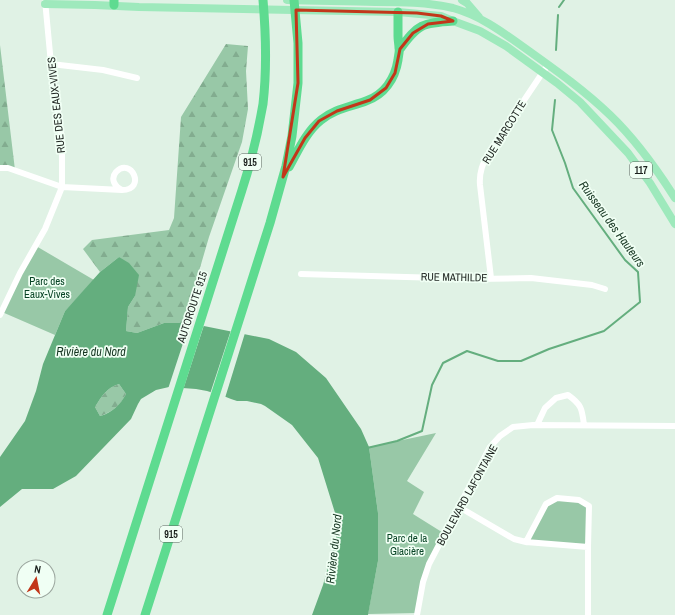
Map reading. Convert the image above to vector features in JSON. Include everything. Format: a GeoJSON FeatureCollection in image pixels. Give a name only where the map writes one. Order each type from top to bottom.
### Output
{"type":"FeatureCollection","features":[{"type":"Feature","properties":{"kind":"highway","name":"AUTOROUTE 915"},"geometry":{"type":"LineString","coordinates":[[107,615],[246,177],[258,131],[263,103],[266,68],[263,0]]}},
{"type":"Feature","properties":{"kind":"highway","name":"915"},"geometry":{"type":"LineString","coordinates":[[145,615],[213,404],[283,177],[292,136],[298,83],[298,43],[294,0]]}},
{"type":"Feature","properties":{"kind":"highway"},"geometry":{"type":"LineString","coordinates":[[283,177],[305,138],[320,121],[330,114],[370,100],[379,95],[392,80],[400,49],[398,39],[398,12]]}},
{"type":"Feature","properties":{"kind":"highway"},"geometry":{"type":"LineString","coordinates":[[400,49],[410,35],[421,27],[431,23],[453,21]]}},
{"type":"Feature","properties":{"kind":"main road"},"geometry":{"type":"LineString","coordinates":[[287,0],[399,1],[422,3],[458,10],[481,19]]}},
{"type":"Feature","properties":{"kind":"main road"},"geometry":{"type":"LineString","coordinates":[[462,0],[467,3],[481,19]]}},
{"type":"Feature","properties":{"kind":"main road"},"geometry":{"type":"LineString","coordinates":[[398,12],[399,1]]}},
{"type":"Feature","properties":{"kind":"main road","name":"117"},"geometry":{"type":"LineString","coordinates":[[45,2],[114,3],[139,7],[398,12],[441,16],[492,37],[543,72],[580,102],[628,153],[650,183],[675,224]]}},
{"type":"Feature","properties":{"kind":"main road","name":"117"},"geometry":{"type":"LineString","coordinates":[[481,19],[500,30],[548,64],[578,87],[610,115],[635,142],[661,176],[675,198]]}},
{"type":"Feature","properties":{"kind":"street","name":"RUE DES EAUX-VIVES"},"geometry":{"type":"LineString","coordinates":[[0,315],[20,273],[45,229],[62,188],[62,140],[51,64],[45,2]]}},
{"type":"Feature","properties":{"kind":"street"},"geometry":{"type":"LineString","coordinates":[[51,64],[103,70],[137,78]]}},
{"type":"Feature","properties":{"kind":"street","name":"RUE MARCOTTE"},"geometry":{"type":"LineString","coordinates":[[491,278],[480,185],[481,169],[488,154],[548,64]]}},
{"type":"Feature","properties":{"kind":"street"},"geometry":{"type":"LineString","coordinates":[[0,168],[8,168],[62,188],[122,190]]}},
{"type":"Feature","properties":{"kind":"street","name":"RUE MATHILDE"},"geometry":{"type":"LineString","coordinates":[[301,274],[476,279],[531,278],[592,285],[605,289]]}},
{"type":"Feature","properties":{"kind":"street"},"geometry":{"type":"LineString","coordinates":[[537,425],[545,408],[556,398],[568,395],[577,402],[582,411],[584,425]]}},
{"type":"Feature","properties":{"kind":"street","name":"BOULEVARD LAFONTAINE"},"geometry":{"type":"LineString","coordinates":[[417,615],[422,582],[429,564],[490,447],[500,436],[513,428],[537,425],[675,426]]}},
{"type":"Feature","properties":{"kind":"street"},"geometry":{"type":"LineString","coordinates":[[526,542],[546,504],[557,498],[579,500],[589,506],[588,615]]}},
{"type":"Feature","properties":{"kind":"street"},"geometry":{"type":"LineString","coordinates":[[459,507],[514,539],[526,542],[588,547]]}},
{"type":"Feature","properties":{"kind":"highlighted area"},"geometry":{"type":"Polygon","coordinates":[[[296,10],[417,13],[441,16],[453,21],[428,24],[413,33],[400,49],[395,73],[386,88],[370,100],[337,111],[319,121],[305,138],[283,177],[298,83],[296,10]]]}},
{"type":"Feature","properties":{"kind":"green space"},"geometry":{"type":"Polygon","coordinates":[[[226,44],[248,46],[246,71],[248,109],[242,142],[209,237],[197,278],[189,323],[164,323],[137,333],[126,331],[128,307],[135,296],[119,257],[100,272],[83,249],[92,240],[169,230],[174,218],[181,117],[226,44]]]}},
{"type":"Feature","properties":{"kind":"green space"},"geometry":{"type":"Polygon","coordinates":[[[0,45],[15,170],[0,168],[0,45]]]}},
{"type":"Feature","properties":{"kind":"green space","name":"Parc des Eaux-Vives"},"geometry":{"type":"Polygon","coordinates":[[[36,246],[94,280],[65,311],[55,335],[2,312],[36,246]]]}},
{"type":"Feature","properties":{"kind":"green space"},"geometry":{"type":"Polygon","coordinates":[[[119,384],[126,394],[124,398],[115,408],[100,416],[95,407],[108,390],[119,384]]]}},
{"type":"Feature","properties":{"kind":"green space","name":"Parc de la Glacière"},"geometry":{"type":"Polygon","coordinates":[[[436,433],[407,481],[424,492],[413,514],[445,534],[429,564],[417,613],[368,614],[378,561],[378,513],[369,447],[436,433]]]}},
{"type":"Feature","properties":{"kind":"green space"},"geometry":{"type":"Polygon","coordinates":[[[557,498],[579,500],[589,506],[588,547],[526,542],[546,504],[557,498]]]}},
{"type":"Feature","properties":{"kind":"water","name":"Rivière du Nord"},"geometry":{"type":"Polygon","coordinates":[[[119,257],[129,263],[139,275],[135,296],[128,307],[126,331],[137,333],[164,323],[189,323],[269,339],[296,352],[326,378],[361,429],[369,447],[378,513],[378,561],[368,615],[312,615],[323,585],[336,539],[336,516],[318,458],[292,425],[261,404],[247,401],[237,401],[196,389],[169,387],[156,390],[141,399],[131,419],[76,476],[53,489],[22,489],[0,507],[0,457],[25,421],[36,391],[43,364],[65,311],[100,272],[119,257]],[[119,384],[108,390],[95,407],[100,416],[115,408],[126,394],[119,384]]]}},
{"type":"Feature","properties":{"kind":"pier"},"geometry":{"type":"Polygon","coordinates":[[[190,322],[204,325],[183,390],[168,389],[190,322]]]}},
{"type":"Feature","properties":{"kind":"pier"},"geometry":{"type":"Polygon","coordinates":[[[231,330],[245,333],[225,398],[210,394],[231,330]]]}},
{"type":"Feature","properties":{"kind":"waterway","name":"Ruisseau des Hauteurs"},"geometry":{"type":"LineString","coordinates":[[559,7],[564,0]]}},
{"type":"Feature","properties":{"kind":"waterway","name":"Ruisseau des Hauteurs"},"geometry":{"type":"LineString","coordinates":[[556,50],[558,15]]}},
{"type":"Feature","properties":{"kind":"waterway","name":"Ruisseau des Hauteurs"},"geometry":{"type":"LineString","coordinates":[[367,448],[397,441],[422,431],[432,385],[443,363],[467,351],[498,361],[521,361],[549,349],[604,331],[640,302],[638,272],[625,260],[573,188],[552,130],[555,100]]}}]}
